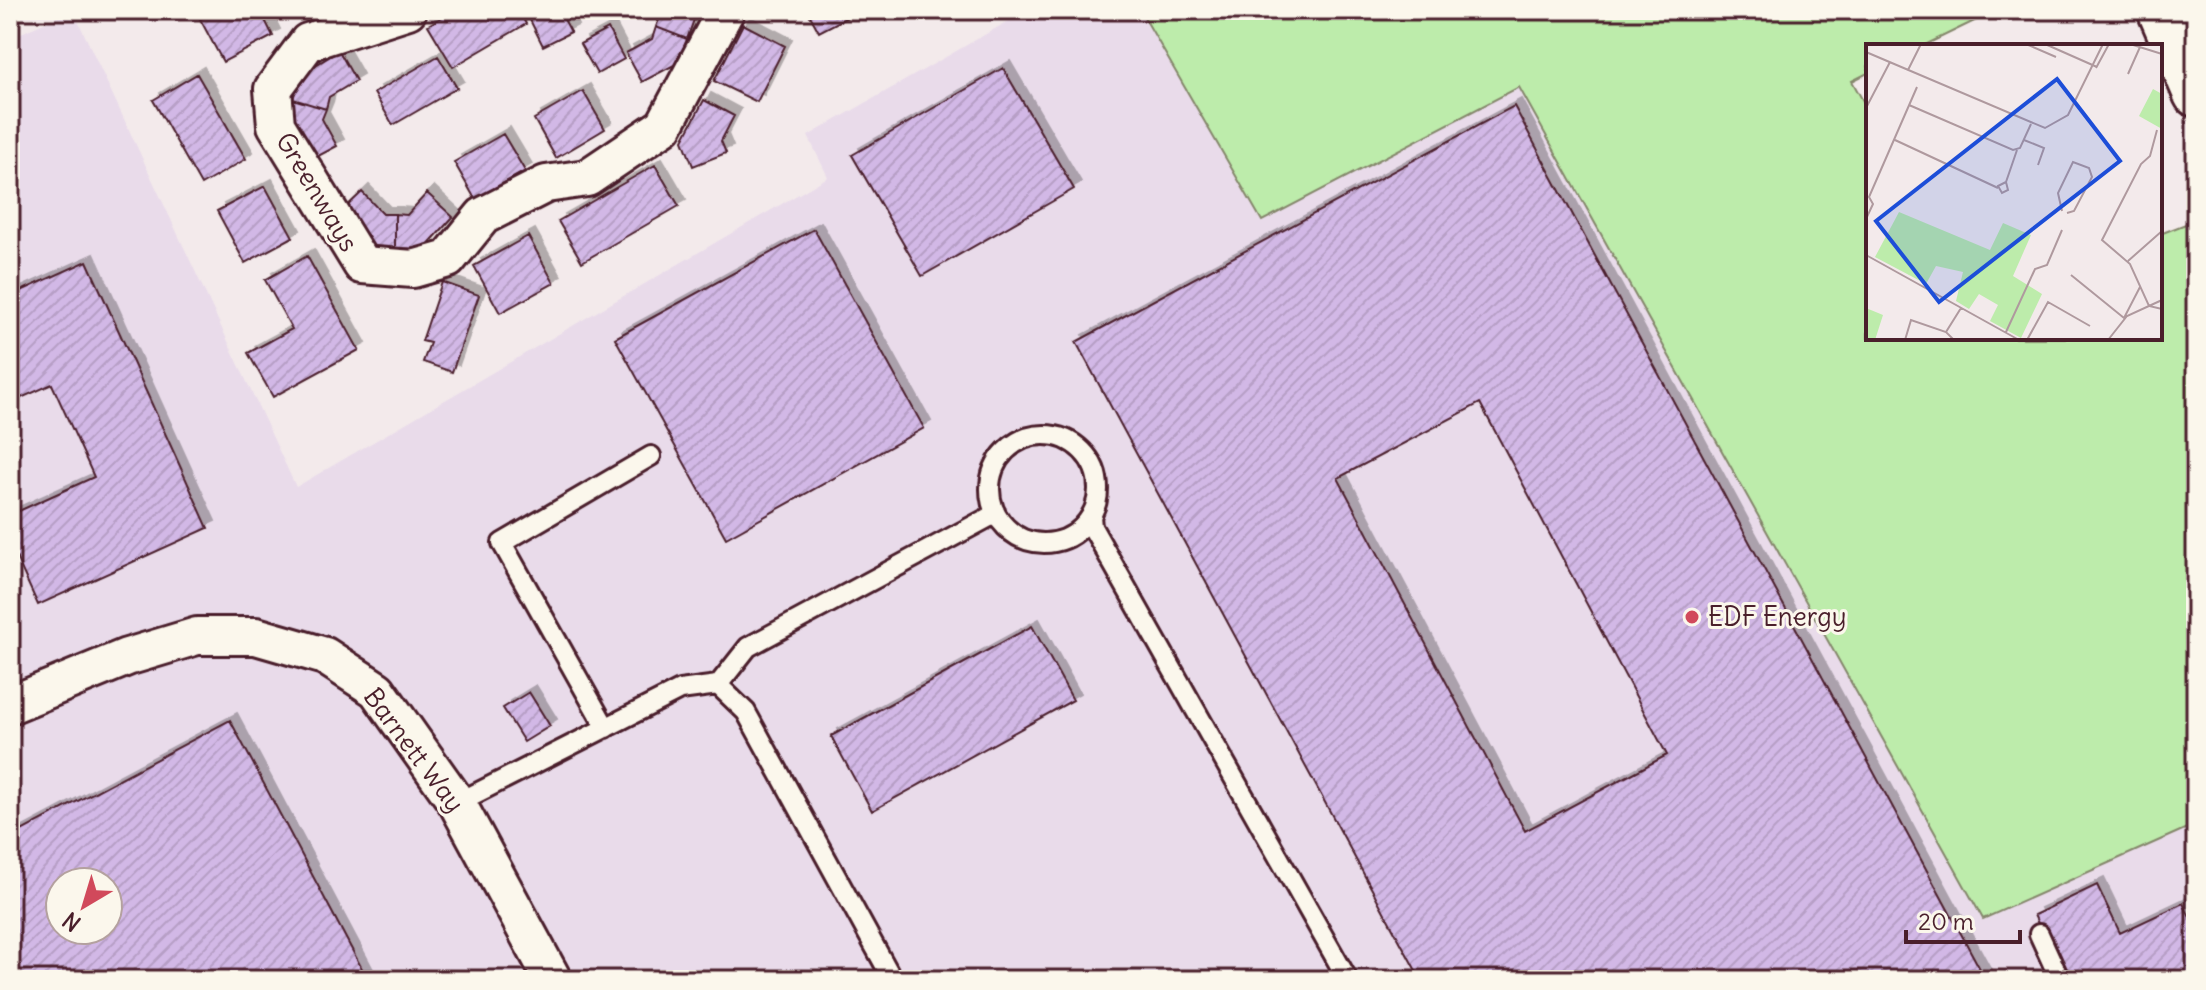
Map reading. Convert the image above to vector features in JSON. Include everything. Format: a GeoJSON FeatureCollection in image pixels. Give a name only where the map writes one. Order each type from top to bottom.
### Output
{"type":"FeatureCollection","features":[{"type":"Feature","properties":{"kind":"street","name":"Greenways"},"geometry":{"type":"LineString","coordinates":[[408,10],[308,42],[273,89],[276,125],[362,265],[413,269],[448,259],[483,216],[546,184],[587,178],[664,126],[726,10]]}},
{"type":"Feature","properties":{"kind":"street"},"geometry":{"type":"LineString","coordinates":[[2160,10],[2196,94]]}},
{"type":"Feature","properties":{"kind":"street","name":"Barnett Way"},"geometry":{"type":"LineString","coordinates":[[10,705],[127,657],[197,636],[256,636],[325,656],[377,690],[457,803],[553,980]]}},
{"type":"Feature","properties":{"kind":"lane"},"geometry":{"type":"LineString","coordinates":[[1039,434],[1071,442],[1088,457],[1096,475],[1097,498],[1091,516],[1078,531],[1061,540],[1042,543],[1012,533],[995,514],[990,496],[992,471],[1002,454],[1021,439],[1039,434]]}},
{"type":"Feature","properties":{"kind":"lane"},"geometry":{"type":"LineString","coordinates":[[606,728],[502,543],[651,456]]}},
{"type":"Feature","properties":{"kind":"lane"},"geometry":{"type":"LineString","coordinates":[[457,803],[680,690],[718,685],[748,647],[995,514]]}},
{"type":"Feature","properties":{"kind":"lane"},"geometry":{"type":"LineString","coordinates":[[1091,516],[1092,527],[1348,980]]}},
{"type":"Feature","properties":{"kind":"lane"},"geometry":{"type":"LineString","coordinates":[[718,685],[746,712],[893,980]]}},
{"type":"Feature","properties":{"kind":"lane"},"geometry":{"type":"LineString","coordinates":[[2039,934],[2060,980]]}},
{"type":"Feature","properties":{"kind":"shaded area","name":"EDF Energy"},"geometry":{"type":"Polygon","coordinates":[[[73,10],[296,487],[828,177],[808,136],[1028,10],[1140,10],[1262,220],[1519,87],[1983,918],[2196,824],[2196,980],[10,980],[10,38],[73,10]]]}},
{"type":"Feature","properties":{"kind":"green space"},"geometry":{"type":"Polygon","coordinates":[[[1140,10],[1997,10],[1927,44],[1866,44],[1866,74],[1852,81],[1866,106],[1866,340],[2162,340],[2162,233],[2196,220],[2196,824],[1983,919],[1519,87],[1262,221],[1140,10]]]}},
{"type":"Feature","properties":{"kind":"building"},"geometry":{"type":"Polygon","coordinates":[[[217,10],[260,10],[273,36],[223,62],[200,19],[217,10]]]}},
{"type":"Feature","properties":{"kind":"building"},"geometry":{"type":"Polygon","coordinates":[[[301,10],[339,10],[309,25],[301,10]]]}},
{"type":"Feature","properties":{"kind":"building"},"geometry":{"type":"Polygon","coordinates":[[[455,10],[518,10],[526,24],[453,67],[428,25],[455,10]]]}},
{"type":"Feature","properties":{"kind":"building"},"geometry":{"type":"Polygon","coordinates":[[[541,10],[559,10],[571,32],[543,46],[528,16],[541,10]]]}},
{"type":"Feature","properties":{"kind":"building"},"geometry":{"type":"Polygon","coordinates":[[[658,10],[694,10],[696,14],[687,39],[656,27],[661,15],[658,10]]]}},
{"type":"Feature","properties":{"kind":"building"},"geometry":{"type":"Polygon","coordinates":[[[807,10],[861,10],[819,32],[807,10]]]}},
{"type":"Feature","properties":{"kind":"building"},"geometry":{"type":"Polygon","coordinates":[[[743,24],[785,46],[757,102],[714,81],[743,24]]]}},
{"type":"Feature","properties":{"kind":"building"},"geometry":{"type":"Polygon","coordinates":[[[656,27],[687,39],[678,63],[642,82],[626,53],[652,39],[656,27]]]}},
{"type":"Feature","properties":{"kind":"building"},"geometry":{"type":"Polygon","coordinates":[[[608,29],[624,59],[597,74],[580,44],[608,29]]]}},
{"type":"Feature","properties":{"kind":"building"},"geometry":{"type":"Polygon","coordinates":[[[339,51],[356,81],[329,97],[326,109],[293,99],[301,74],[339,51]]]}},
{"type":"Feature","properties":{"kind":"building"},"geometry":{"type":"Polygon","coordinates":[[[438,56],[457,88],[393,125],[374,93],[438,56]]]}},
{"type":"Feature","properties":{"kind":"building"},"geometry":{"type":"Polygon","coordinates":[[[1003,68],[1074,189],[922,276],[852,155],[1003,68]]]}},
{"type":"Feature","properties":{"kind":"building"},"geometry":{"type":"Polygon","coordinates":[[[197,74],[246,159],[201,185],[153,100],[197,74]]]}},
{"type":"Feature","properties":{"kind":"building"},"geometry":{"type":"Polygon","coordinates":[[[583,91],[605,129],[556,158],[534,119],[583,91]]]}},
{"type":"Feature","properties":{"kind":"building"},"geometry":{"type":"Polygon","coordinates":[[[293,99],[326,109],[322,119],[337,146],[307,162],[286,124],[293,99]]]}},
{"type":"Feature","properties":{"kind":"building"},"geometry":{"type":"Polygon","coordinates":[[[704,100],[734,116],[721,141],[726,153],[693,166],[683,140],[704,100]]]}},
{"type":"Feature","properties":{"kind":"building","name":"EDF Energy"},"geometry":{"type":"Polygon","coordinates":[[[1514,106],[1986,980],[1421,980],[1076,342],[1514,106]],[[1480,403],[1338,478],[1525,831],[1667,755],[1480,403]]]}},
{"type":"Feature","properties":{"kind":"building"},"geometry":{"type":"Polygon","coordinates":[[[503,134],[525,171],[475,199],[454,162],[503,134]]]}},
{"type":"Feature","properties":{"kind":"building"},"geometry":{"type":"Polygon","coordinates":[[[655,165],[679,206],[582,262],[558,221],[655,165]]]}},
{"type":"Feature","properties":{"kind":"building"},"geometry":{"type":"Polygon","coordinates":[[[265,186],[293,237],[245,263],[217,211],[265,186]]]}},
{"type":"Feature","properties":{"kind":"building"},"geometry":{"type":"Polygon","coordinates":[[[362,192],[383,214],[395,214],[395,248],[368,247],[338,215],[362,192]]]}},
{"type":"Feature","properties":{"kind":"building"},"geometry":{"type":"Polygon","coordinates":[[[427,193],[453,217],[424,249],[395,248],[395,214],[407,215],[427,193]]]}},
{"type":"Feature","properties":{"kind":"building"},"geometry":{"type":"Polygon","coordinates":[[[814,229],[924,428],[726,538],[615,338],[814,229]]]}},
{"type":"Feature","properties":{"kind":"building"},"geometry":{"type":"Polygon","coordinates":[[[528,236],[554,283],[500,313],[474,266],[528,236]]]}},
{"type":"Feature","properties":{"kind":"building"},"geometry":{"type":"Polygon","coordinates":[[[307,256],[359,350],[273,397],[248,353],[292,329],[265,280],[307,256]]]}},
{"type":"Feature","properties":{"kind":"building"},"geometry":{"type":"Polygon","coordinates":[[[87,261],[208,528],[38,605],[10,544],[10,515],[94,477],[52,384],[10,403],[10,296],[87,261]]]}},
{"type":"Feature","properties":{"kind":"building"},"geometry":{"type":"Polygon","coordinates":[[[442,282],[479,295],[452,372],[423,362],[430,343],[422,341],[442,282]]]}},
{"type":"Feature","properties":{"kind":"building"},"geometry":{"type":"Polygon","coordinates":[[[1032,626],[1073,700],[872,811],[831,736],[1032,626]]]}},
{"type":"Feature","properties":{"kind":"building"},"geometry":{"type":"Polygon","coordinates":[[[529,692],[550,726],[524,742],[503,708],[529,692]]]}},
{"type":"Feature","properties":{"kind":"building"},"geometry":{"type":"Polygon","coordinates":[[[230,720],[368,980],[10,980],[10,837],[230,720]]]}},
{"type":"Feature","properties":{"kind":"building"},"geometry":{"type":"Polygon","coordinates":[[[2097,885],[2120,933],[2183,903],[2196,930],[2196,980],[2065,980],[2034,915],[2097,885]]]}},
{"type":"Feature","properties":{"kind":"place","name":"EDF Energy"},"geometry":{"type":"Point","coordinates":[1692,617]}}]}
